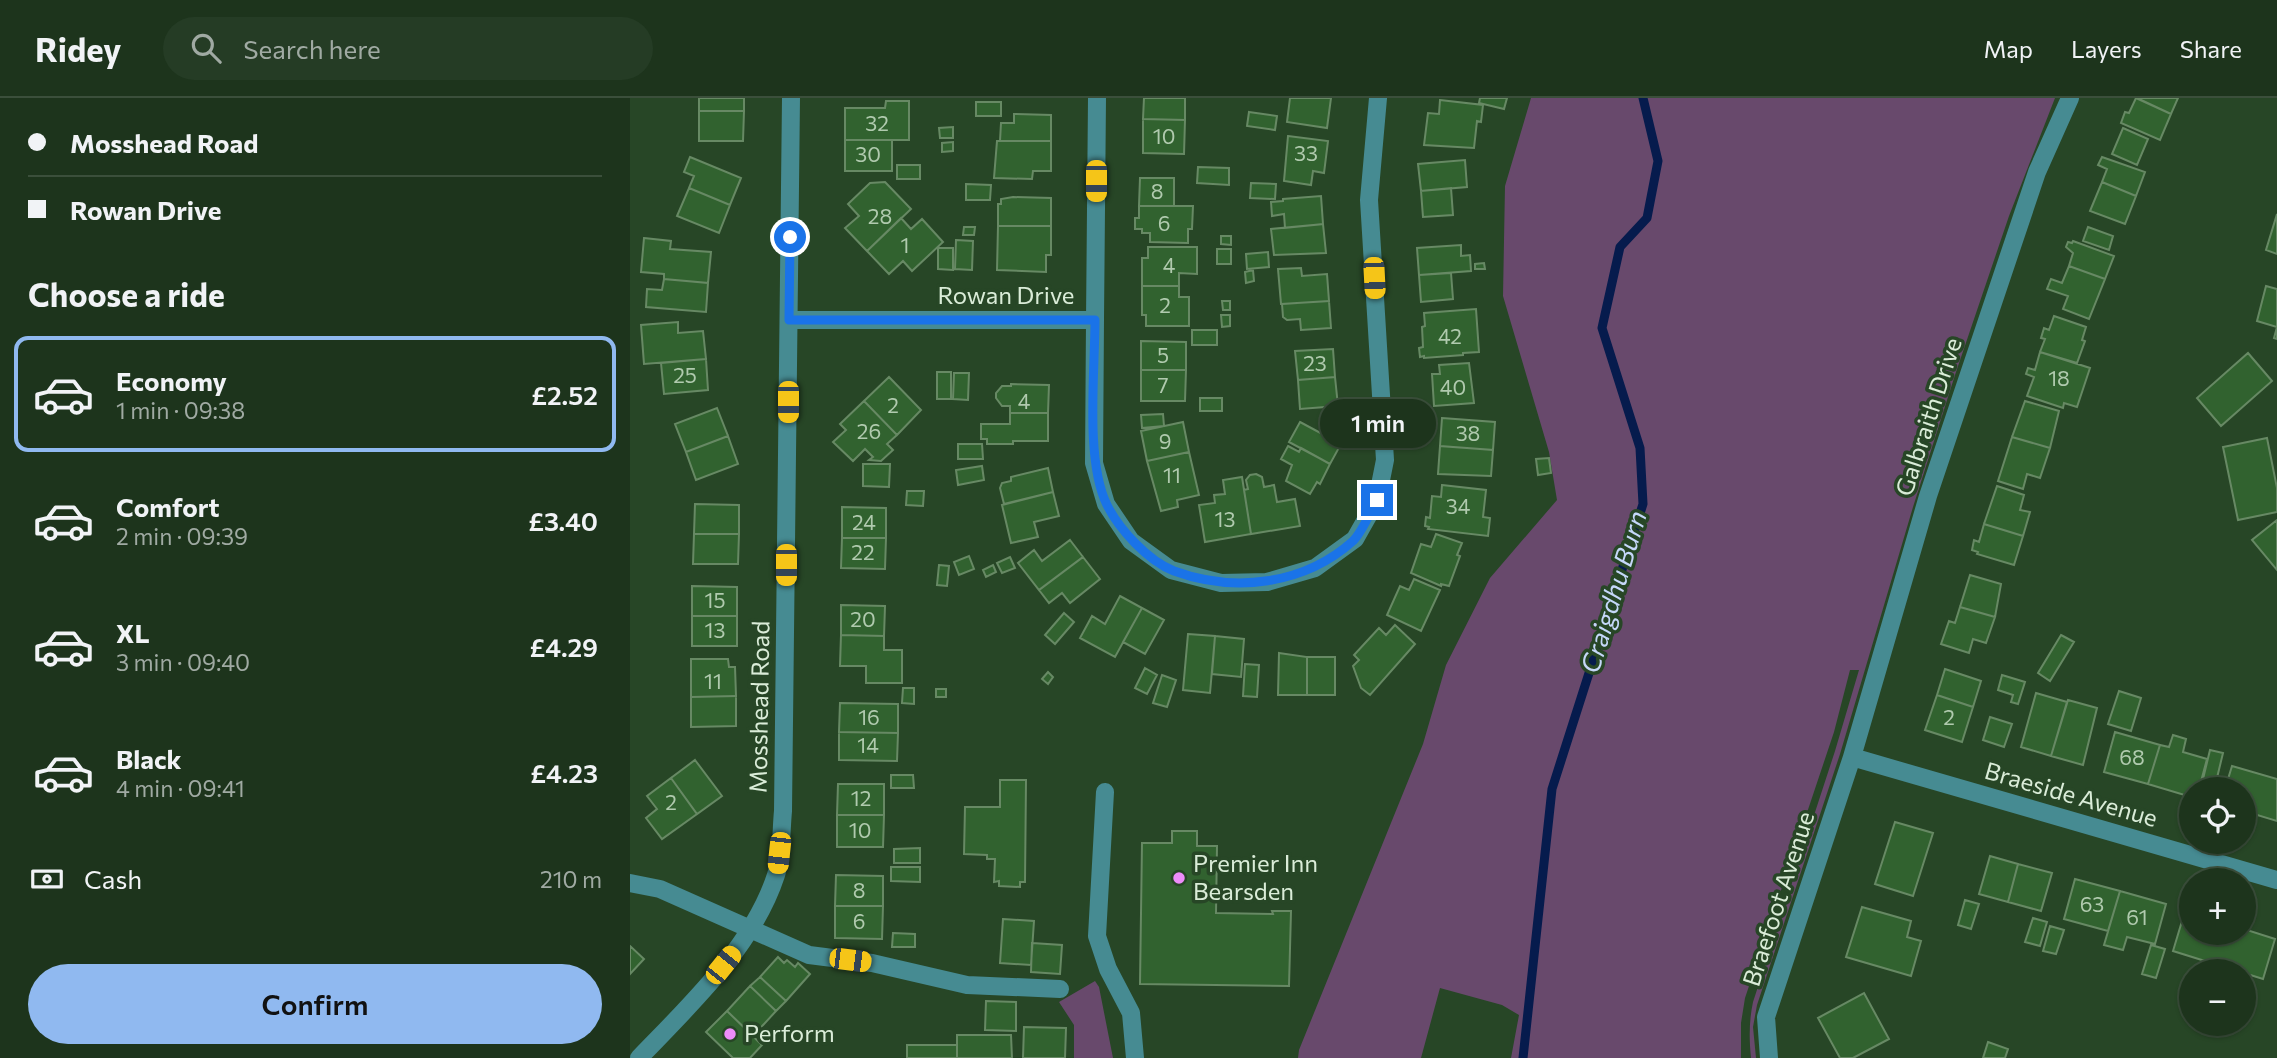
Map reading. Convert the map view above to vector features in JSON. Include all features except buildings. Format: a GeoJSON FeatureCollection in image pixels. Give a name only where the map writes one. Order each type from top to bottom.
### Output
{"type":"FeatureCollection","features":[{"type":"Feature","properties":{"kind":"street","name":"Mosshead Road"},"geometry":{"type":"LineString","coordinates":[[639,1058],[696,999],[750,931],[776,874],[783,811],[791,98]]}},
{"type":"Feature","properties":{"kind":"street"},"geometry":{"type":"LineString","coordinates":[[1095,320],[1097,98]]}},
{"type":"Feature","properties":{"kind":"street","name":"Rowan Drive"},"geometry":{"type":"LineString","coordinates":[[789,320],[1095,320],[1094,463],[1106,504],[1130,541],[1171,570],[1221,583],[1267,582],[1315,568],[1355,540],[1377,500],[1385,460],[1369,200],[1378,98]]}},
{"type":"Feature","properties":{"kind":"street","name":"Galbraith Drive"},"geometry":{"type":"LineString","coordinates":[[1852,757],[1928,496],[2037,173],[2070,98]]}},
{"type":"Feature","properties":{"kind":"street","name":"Braeside Avenue"},"geometry":{"type":"LineString","coordinates":[[1852,757],[2277,880]]}},
{"type":"Feature","properties":{"kind":"street","name":"Braefoot Avenue"},"geometry":{"type":"LineString","coordinates":[[1769,1058],[1766,1017],[1852,757]]}},
{"type":"Feature","properties":{"kind":"street"},"geometry":{"type":"LineString","coordinates":[[1105,792],[1097,936],[1108,969],[1131,1013],[1135,1058]]}},
{"type":"Feature","properties":{"kind":"street"},"geometry":{"type":"LineString","coordinates":[[630,883],[660,889],[808,955],[872,963],[967,985],[1060,989]]}},
{"type":"Feature","properties":{"kind":"shaded area"},"geometry":{"type":"Polygon","coordinates":[[[1531,98],[2055,98],[2009,216],[1955,375],[1840,754],[1757,1005],[1753,1027],[1756,1058],[1751,1058],[1750,1043],[1753,1002],[1859,670],[1850,670],[1834,732],[1745,998],[1741,1023],[1741,1058],[1511,1058],[1519,1015],[1502,1005],[1440,988],[1421,1058],[1298,1058],[1423,744],[1446,665],[1490,578],[1557,500],[1549,452],[1503,296],[1505,186],[1531,98]]]}},
{"type":"Feature","properties":{"kind":"shaded area"},"geometry":{"type":"Polygon","coordinates":[[[1095,981],[1099,987],[1113,1058],[1074,1058],[1074,1025],[1059,1002],[1095,981]]]}},
{"type":"Feature","properties":{"kind":"waterway","name":"Craigdhu Burn"},"geometry":{"type":"LineString","coordinates":[[1523,1058],[1552,789],[1643,504],[1640,448],[1602,328],[1620,247],[1647,218],[1658,161],[1643,98]]}},
{"type":"Feature","properties":{"kind":"place","name":"Premier Inn Bearsden"},"geometry":{"type":"Point","coordinates":[1179,878]}},
{"type":"Feature","properties":{"kind":"place","name":"Perform"},"geometry":{"type":"Point","coordinates":[730,1034]}},
{"type":"Feature","properties":{"kind":"route"},"geometry":{"type":"LineString","coordinates":[[790,237],[789,320],[1095,320],[1094,463],[1106,504],[1130,541],[1171,570],[1221,583],[1267,582],[1315,568],[1355,540],[1377,500]]}}]}
